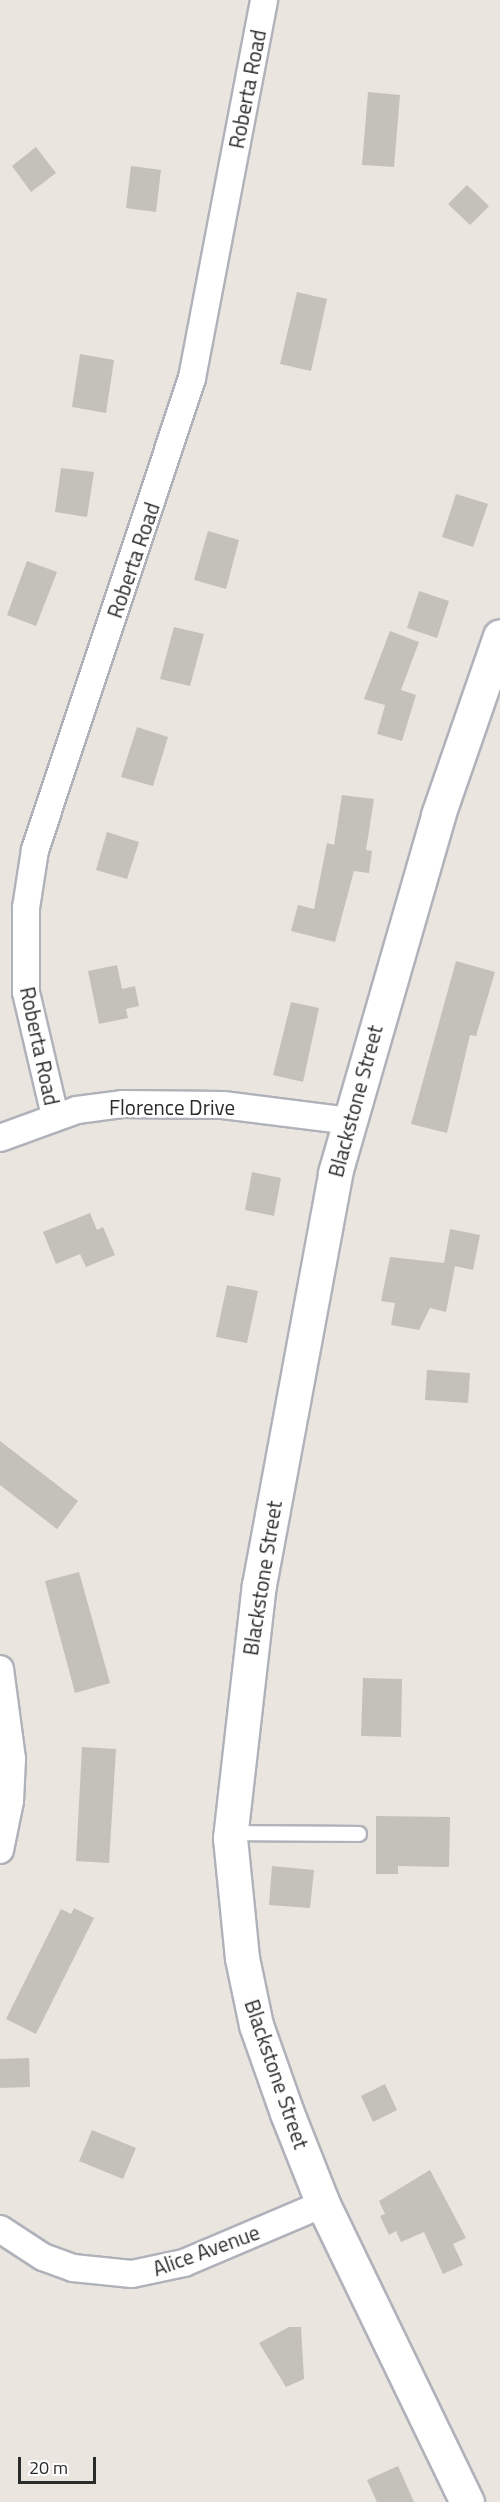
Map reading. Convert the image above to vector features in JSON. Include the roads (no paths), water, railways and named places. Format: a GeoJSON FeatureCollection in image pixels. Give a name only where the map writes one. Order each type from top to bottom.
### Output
{"type":"FeatureCollection","features":[{"type":"Feature","properties":{"kind":"main road","name":"Blackstone Street"},"geometry":{"type":"LineString","coordinates":[[467,2502],[323,2204],[256,2025],[232,1895],[230,1833],[259,1585],[315,1264],[348,1121],[438,815],[500,636]]}},
{"type":"Feature","properties":{"kind":"street","name":"Roberta Road"},"geometry":{"type":"LineString","coordinates":[[55,1116],[26,992],[26,908],[35,850],[192,378],[264,0]]}},
{"type":"Feature","properties":{"kind":"street","name":"Florence Drive"},"geometry":{"type":"LineString","coordinates":[[0,1138],[55,1116],[122,1104],[174,1103],[271,1109],[348,1121]]}},
{"type":"Feature","properties":{"kind":"street"},"geometry":{"type":"LineString","coordinates":[[0,1669],[12,1760],[10,1801],[0,1850]]}},
{"type":"Feature","properties":{"kind":"street","name":"Alice Avenue"},"geometry":{"type":"LineString","coordinates":[[10,2236],[73,2268],[132,2274],[184,2263],[323,2204]]}},
{"type":"Feature","properties":{"kind":"lane"},"geometry":{"type":"LineString","coordinates":[[230,1833],[359,1834]]}}]}
